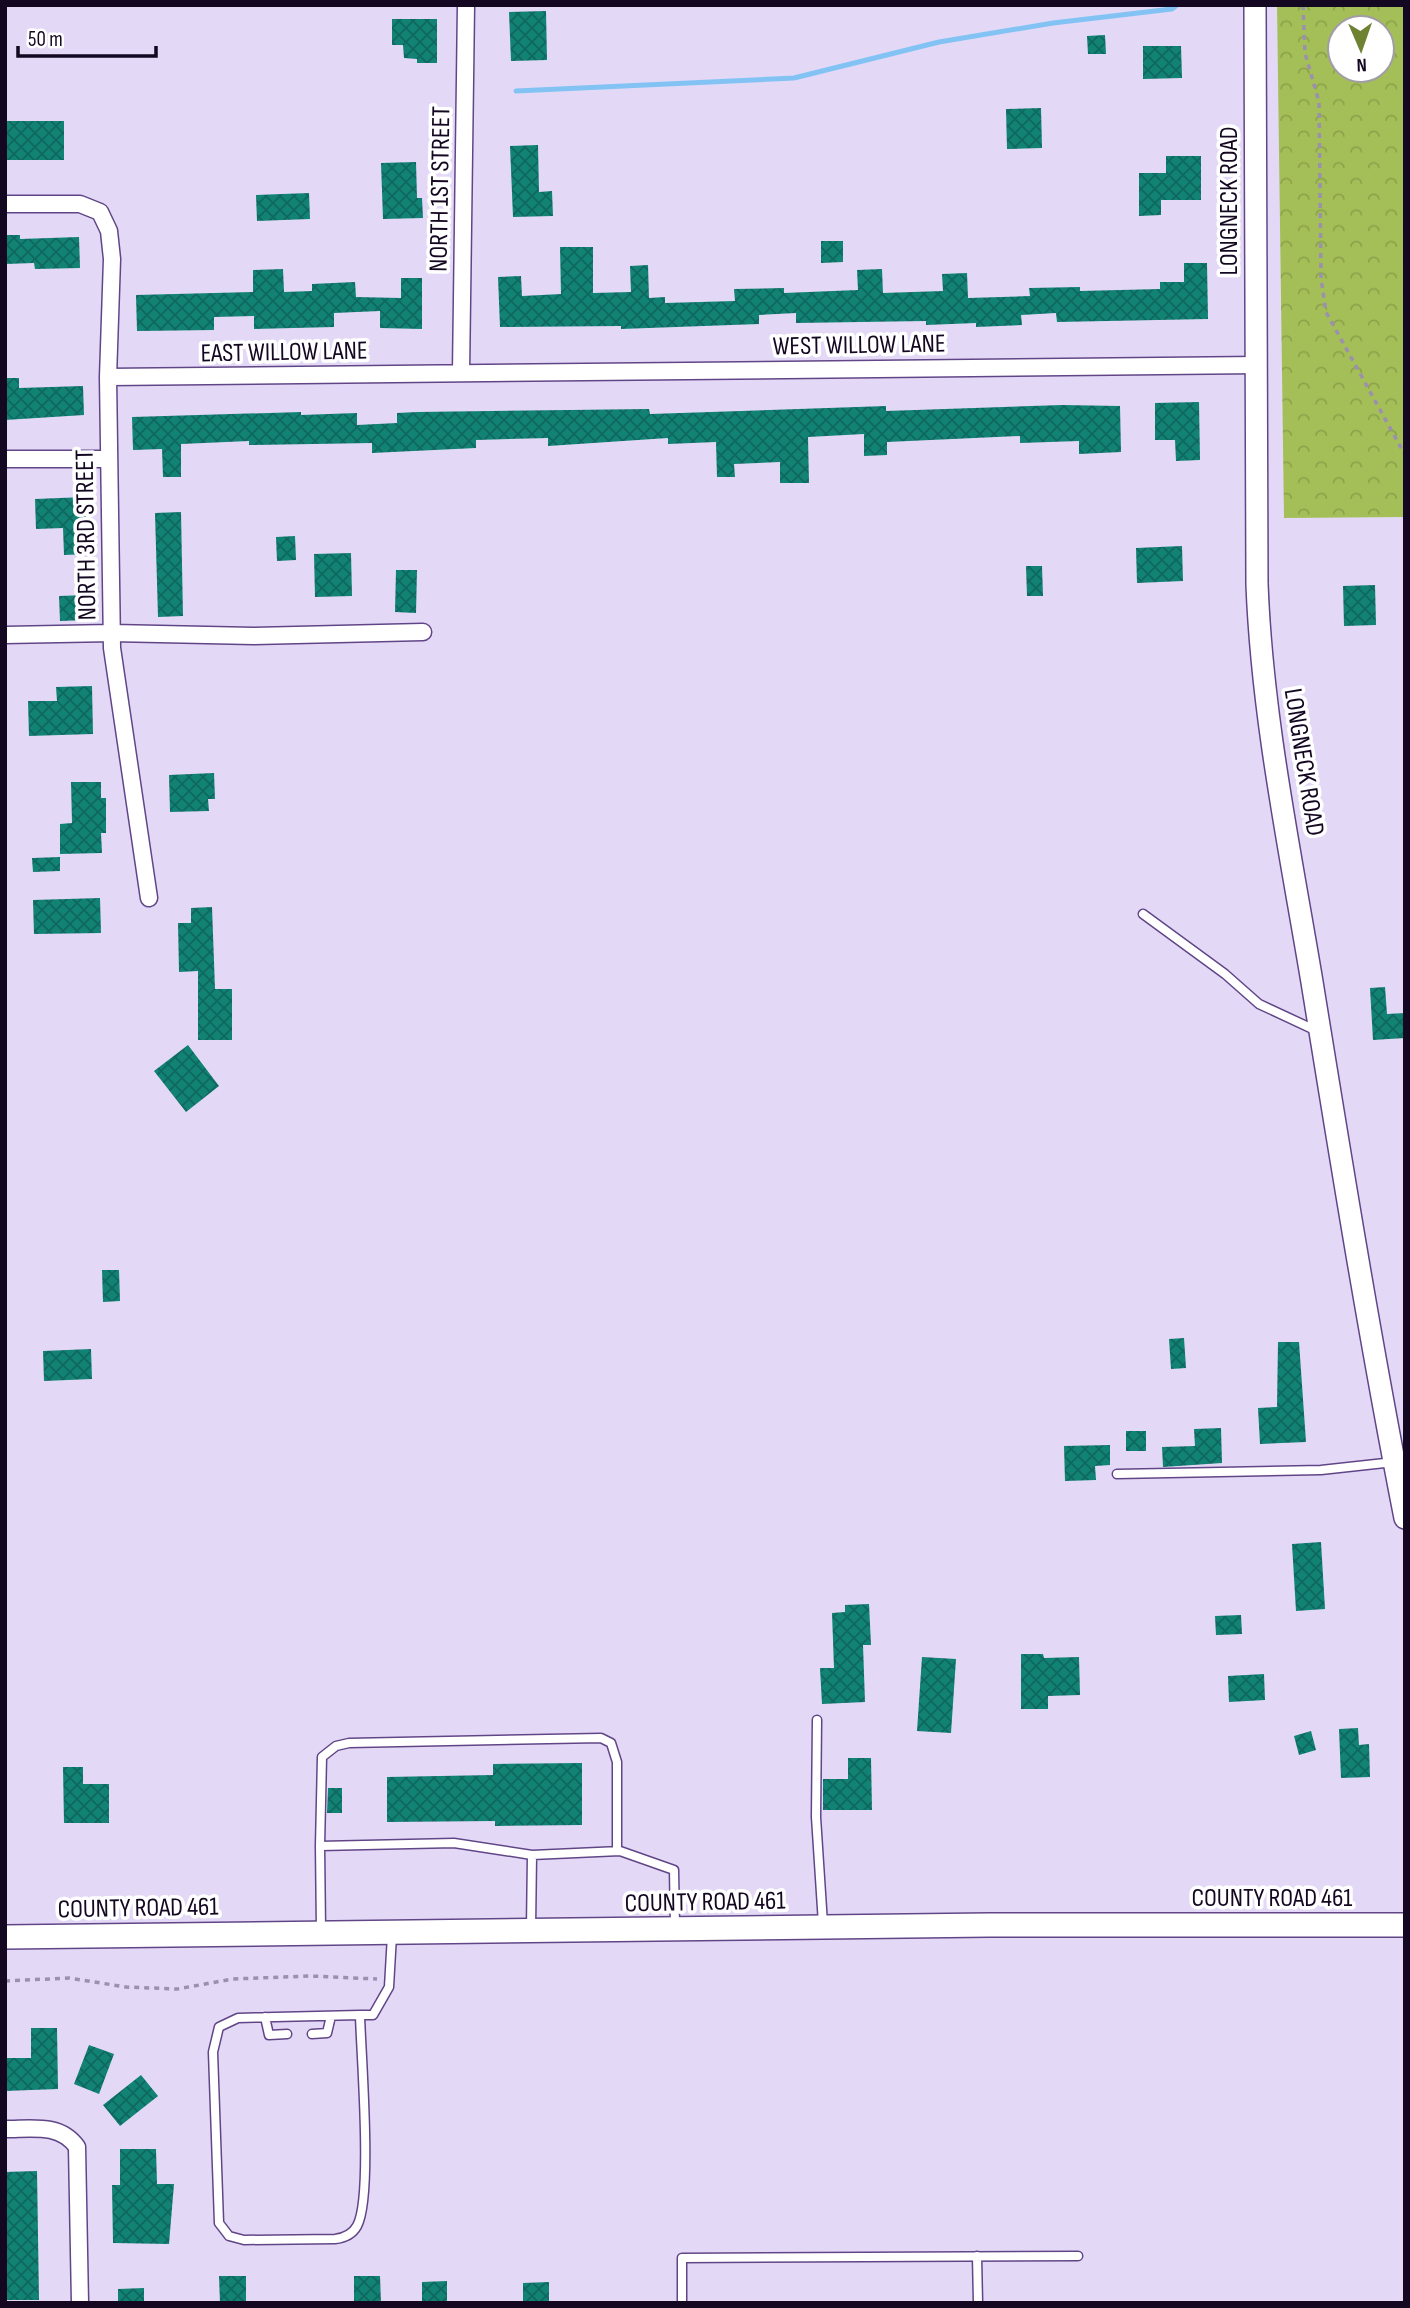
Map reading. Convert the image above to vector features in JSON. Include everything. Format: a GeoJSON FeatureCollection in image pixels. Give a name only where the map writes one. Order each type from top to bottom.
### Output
{"type":"FeatureCollection","features":[{"type":"Feature","properties":{"kind":"main road","name":"COUNTY ROAD 461"},"geometry":{"type":"LineString","coordinates":[[5,1937],[823,1927],[1405,1925]]}},
{"type":"Feature","properties":{"kind":"street","name":"NORTH 1ST STREET"},"geometry":{"type":"LineString","coordinates":[[461,373],[466,5]]}},
{"type":"Feature","properties":{"kind":"street","name":"LONGNECK ROAD"},"geometry":{"type":"LineString","coordinates":[[1255,5],[1259,633],[1274,750],[1320,1032],[1405,1518]]}},
{"type":"Feature","properties":{"kind":"street","name":"NORTH 3RD STREET"},"geometry":{"type":"LineString","coordinates":[[5,204],[80,204],[100,212],[109,231],[112,260],[108,377],[112,633],[149,898]]}},
{"type":"Feature","properties":{"kind":"street","name":"WEST WILLOW LANE"},"geometry":{"type":"LineString","coordinates":[[461,373],[1258,365]]}},
{"type":"Feature","properties":{"kind":"street","name":"EAST WILLOW LANE"},"geometry":{"type":"LineString","coordinates":[[108,377],[461,373]]}},
{"type":"Feature","properties":{"kind":"street"},"geometry":{"type":"LineString","coordinates":[[5,459],[108,459]]}},
{"type":"Feature","properties":{"kind":"street"},"geometry":{"type":"LineString","coordinates":[[5,635],[112,633],[254,636],[424,632]]}},
{"type":"Feature","properties":{"kind":"street"},"geometry":{"type":"LineString","coordinates":[[5,2129],[53,2129],[71,2138],[80,2158],[80,2303]]}},
{"type":"Feature","properties":{"kind":"lane"},"geometry":{"type":"LineString","coordinates":[[1143,914],[1225,974],[1259,1004],[1320,1032]]}},
{"type":"Feature","properties":{"kind":"lane"},"geometry":{"type":"LineString","coordinates":[[1117,1474],[1333,1469],[1394,1462]]}},
{"type":"Feature","properties":{"kind":"lane"},"geometry":{"type":"LineString","coordinates":[[817,1720],[816,1817],[823,1927]]}},
{"type":"Feature","properties":{"kind":"lane"},"geometry":{"type":"LineString","coordinates":[[321,1933],[320,1770],[322,1758],[336,1746],[349,1743],[601,1738],[611,1743],[617,1762],[617,1851]]}},
{"type":"Feature","properties":{"kind":"lane"},"geometry":{"type":"LineString","coordinates":[[320,1846],[454,1843],[532,1856],[617,1851],[674,1870],[676,1929]]}},
{"type":"Feature","properties":{"kind":"lane"},"geometry":{"type":"LineString","coordinates":[[531,1931],[532,1856]]}},
{"type":"Feature","properties":{"kind":"lane"},"geometry":{"type":"LineString","coordinates":[[360,2015],[365,2199],[356,2230],[346,2238],[335,2239],[244,2240],[229,2236],[219,2223],[213,2052],[219,2027],[238,2018],[265,2017],[360,2015],[373,2015],[389,1987],[393,1932]]}},
{"type":"Feature","properties":{"kind":"lane"},"geometry":{"type":"LineString","coordinates":[[312,2034],[327,2033],[331,2016]]}},
{"type":"Feature","properties":{"kind":"lane"},"geometry":{"type":"LineString","coordinates":[[265,2017],[269,2035],[287,2034]]}},
{"type":"Feature","properties":{"kind":"lane"},"geometry":{"type":"LineString","coordinates":[[977,2256],[978,2303]]}},
{"type":"Feature","properties":{"kind":"lane"},"geometry":{"type":"LineString","coordinates":[[682,2303],[682,2258],[1078,2256]]}},
{"type":"Feature","properties":{"kind":"path"},"geometry":{"type":"LineString","coordinates":[[1303,5],[1305,53],[1319,102],[1321,278],[1326,312],[1405,455]]}},
{"type":"Feature","properties":{"kind":"path"},"geometry":{"type":"LineString","coordinates":[[5,1981],[69,1978],[127,1987],[177,1989],[233,1979],[310,1976],[390,1979]]}},
{"type":"Feature","properties":{"kind":"green space"},"geometry":{"type":"Polygon","coordinates":[[[1277,5],[1405,5],[1405,517],[1284,518],[1277,5]]]}},
{"type":"Feature","properties":{"kind":"building"},"geometry":{"type":"Polygon","coordinates":[[[546,11],[547,60],[511,61],[509,12],[546,11]]]}},
{"type":"Feature","properties":{"kind":"building"},"geometry":{"type":"Polygon","coordinates":[[[392,19],[437,19],[437,63],[417,63],[417,59],[404,58],[403,45],[392,45],[392,19]]]}},
{"type":"Feature","properties":{"kind":"building"},"geometry":{"type":"Polygon","coordinates":[[[1105,35],[1106,54],[1088,54],[1087,36],[1105,35]]]}},
{"type":"Feature","properties":{"kind":"building"},"geometry":{"type":"Polygon","coordinates":[[[1143,46],[1181,46],[1182,78],[1143,79],[1143,46]]]}},
{"type":"Feature","properties":{"kind":"building"},"geometry":{"type":"Polygon","coordinates":[[[1041,108],[1042,148],[1007,149],[1006,109],[1041,108]]]}},
{"type":"Feature","properties":{"kind":"building"},"geometry":{"type":"Polygon","coordinates":[[[5,121],[64,121],[64,160],[5,160],[5,121]]]}},
{"type":"Feature","properties":{"kind":"building"},"geometry":{"type":"Polygon","coordinates":[[[538,145],[539,192],[552,191],[553,216],[513,217],[510,146],[538,145]]]}},
{"type":"Feature","properties":{"kind":"building"},"geometry":{"type":"Polygon","coordinates":[[[1166,156],[1201,156],[1201,200],[1161,200],[1161,215],[1139,216],[1139,173],[1166,173],[1166,156]]]}},
{"type":"Feature","properties":{"kind":"building"},"geometry":{"type":"Polygon","coordinates":[[[416,162],[417,198],[422,198],[423,218],[383,219],[381,163],[416,162]]]}},
{"type":"Feature","properties":{"kind":"building"},"geometry":{"type":"Polygon","coordinates":[[[309,193],[310,219],[257,221],[256,195],[309,193]]]}},
{"type":"Feature","properties":{"kind":"building"},"geometry":{"type":"Polygon","coordinates":[[[5,235],[20,235],[20,239],[79,237],[80,268],[35,269],[34,263],[5,264],[5,235]]]}},
{"type":"Feature","properties":{"kind":"building"},"geometry":{"type":"Polygon","coordinates":[[[821,241],[843,241],[843,262],[821,263],[821,241]]]}},
{"type":"Feature","properties":{"kind":"building"},"geometry":{"type":"Polygon","coordinates":[[[560,247],[593,247],[593,293],[631,292],[630,266],[648,265],[649,298],[665,297],[665,303],[735,301],[734,289],[784,288],[784,293],[858,290],[857,270],[882,269],[883,293],[943,291],[942,274],[967,273],[968,298],[1030,296],[1029,288],[1080,287],[1080,291],[1160,289],[1160,282],[1184,282],[1184,263],[1207,263],[1208,319],[1057,322],[1056,313],[1021,315],[1022,325],[976,327],[976,323],[926,325],[926,321],[796,323],[796,313],[759,315],[759,324],[621,329],[621,326],[500,327],[498,277],[521,276],[522,296],[561,294],[560,247]]]}},
{"type":"Feature","properties":{"kind":"building"},"geometry":{"type":"Polygon","coordinates":[[[283,269],[284,292],[312,291],[312,284],[355,282],[356,297],[401,298],[401,278],[422,278],[422,329],[380,328],[380,311],[334,313],[334,327],[254,329],[254,316],[214,317],[214,330],[137,331],[136,295],[253,292],[253,270],[283,269]]]}},
{"type":"Feature","properties":{"kind":"building"},"geometry":{"type":"Polygon","coordinates":[[[5,378],[19,378],[19,388],[83,386],[84,415],[5,420],[5,378]]]}},
{"type":"Feature","properties":{"kind":"building"},"geometry":{"type":"Polygon","coordinates":[[[1199,402],[1200,460],[1176,461],[1175,440],[1155,440],[1155,403],[1199,402]]]}},
{"type":"Feature","properties":{"kind":"building"},"geometry":{"type":"Polygon","coordinates":[[[1062,405],[1120,406],[1121,452],[1079,454],[1079,441],[1020,443],[1020,436],[887,442],[887,455],[864,456],[864,434],[808,437],[809,483],[780,483],[780,462],[734,464],[735,477],[717,477],[716,442],[668,444],[668,438],[548,446],[548,438],[476,440],[476,448],[372,453],[372,443],[249,445],[249,441],[181,444],[181,477],[163,477],[162,449],[133,450],[132,417],[357,413],[357,425],[397,423],[397,413],[417,412],[649,409],[650,414],[886,406],[886,411],[1062,405]]]}},
{"type":"Feature","properties":{"kind":"building"},"geometry":{"type":"Polygon","coordinates":[[[85,497],[87,554],[64,555],[63,528],[36,529],[35,499],[85,497]]]}},
{"type":"Feature","properties":{"kind":"building"},"geometry":{"type":"Polygon","coordinates":[[[181,512],[183,616],[158,617],[155,513],[181,512]]]}},
{"type":"Feature","properties":{"kind":"building"},"geometry":{"type":"Polygon","coordinates":[[[295,536],[296,560],[277,561],[276,537],[295,536]]]}},
{"type":"Feature","properties":{"kind":"building"},"geometry":{"type":"Polygon","coordinates":[[[1182,546],[1183,581],[1137,583],[1136,548],[1182,546]]]}},
{"type":"Feature","properties":{"kind":"building"},"geometry":{"type":"Polygon","coordinates":[[[351,553],[352,596],[315,597],[314,554],[351,553]]]}},
{"type":"Feature","properties":{"kind":"building"},"geometry":{"type":"Polygon","coordinates":[[[1026,566],[1042,566],[1043,596],[1027,596],[1026,566]]]}},
{"type":"Feature","properties":{"kind":"building"},"geometry":{"type":"Polygon","coordinates":[[[396,570],[417,570],[416,613],[395,612],[396,570]]]}},
{"type":"Feature","properties":{"kind":"building"},"geometry":{"type":"Polygon","coordinates":[[[1375,585],[1376,625],[1344,626],[1343,586],[1375,585]]]}},
{"type":"Feature","properties":{"kind":"building"},"geometry":{"type":"Polygon","coordinates":[[[87,595],[87,620],[60,621],[59,596],[87,595]]]}},
{"type":"Feature","properties":{"kind":"building"},"geometry":{"type":"Polygon","coordinates":[[[92,686],[93,734],[29,736],[28,701],[57,701],[56,687],[92,686]]]}},
{"type":"Feature","properties":{"kind":"building"},"geometry":{"type":"Polygon","coordinates":[[[214,773],[215,799],[208,799],[209,811],[170,812],[169,775],[214,773]]]}},
{"type":"Feature","properties":{"kind":"building"},"geometry":{"type":"Polygon","coordinates":[[[71,782],[101,782],[101,798],[106,798],[106,833],[101,833],[102,853],[60,854],[60,824],[72,823],[71,782]]]}},
{"type":"Feature","properties":{"kind":"building"},"geometry":{"type":"Polygon","coordinates":[[[60,857],[60,871],[33,872],[32,858],[60,857]]]}},
{"type":"Feature","properties":{"kind":"building"},"geometry":{"type":"Polygon","coordinates":[[[100,898],[101,933],[34,934],[33,900],[100,898]]]}},
{"type":"Feature","properties":{"kind":"building"},"geometry":{"type":"Polygon","coordinates":[[[212,907],[215,989],[232,989],[232,1040],[198,1040],[198,971],[179,972],[178,923],[191,923],[191,908],[212,907]]]}},
{"type":"Feature","properties":{"kind":"building"},"geometry":{"type":"Polygon","coordinates":[[[1385,987],[1387,1014],[1405,1013],[1405,1038],[1373,1040],[1370,988],[1385,987]]]}},
{"type":"Feature","properties":{"kind":"building"},"geometry":{"type":"Polygon","coordinates":[[[188,1045],[219,1086],[186,1112],[154,1071],[188,1045]]]}},
{"type":"Feature","properties":{"kind":"building"},"geometry":{"type":"Polygon","coordinates":[[[102,1270],[119,1270],[120,1301],[103,1302],[102,1270]]]}},
{"type":"Feature","properties":{"kind":"building"},"geometry":{"type":"Polygon","coordinates":[[[1184,1338],[1186,1368],[1171,1369],[1169,1339],[1184,1338]]]}},
{"type":"Feature","properties":{"kind":"building"},"geometry":{"type":"Polygon","coordinates":[[[1278,1342],[1299,1342],[1306,1442],[1260,1444],[1258,1408],[1277,1407],[1278,1342]]]}},
{"type":"Feature","properties":{"kind":"building"},"geometry":{"type":"Polygon","coordinates":[[[91,1349],[92,1379],[44,1381],[43,1351],[91,1349]]]}},
{"type":"Feature","properties":{"kind":"building"},"geometry":{"type":"Polygon","coordinates":[[[1221,1428],[1222,1463],[1163,1467],[1162,1447],[1195,1446],[1194,1429],[1221,1428]]]}},
{"type":"Feature","properties":{"kind":"building"},"geometry":{"type":"Polygon","coordinates":[[[1126,1431],[1146,1431],[1146,1451],[1126,1451],[1126,1431]]]}},
{"type":"Feature","properties":{"kind":"building"},"geometry":{"type":"Polygon","coordinates":[[[1110,1445],[1110,1465],[1095,1466],[1096,1480],[1065,1481],[1064,1446],[1110,1445]]]}},
{"type":"Feature","properties":{"kind":"building"},"geometry":{"type":"Polygon","coordinates":[[[1321,1542],[1325,1609],[1296,1611],[1292,1544],[1321,1542]]]}},
{"type":"Feature","properties":{"kind":"building"},"geometry":{"type":"Polygon","coordinates":[[[869,1604],[871,1645],[863,1645],[865,1702],[822,1704],[820,1668],[834,1668],[832,1613],[845,1612],[845,1605],[869,1604]]]}},
{"type":"Feature","properties":{"kind":"building"},"geometry":{"type":"Polygon","coordinates":[[[1241,1615],[1242,1634],[1216,1635],[1215,1616],[1241,1615]]]}},
{"type":"Feature","properties":{"kind":"building"},"geometry":{"type":"Polygon","coordinates":[[[1021,1654],[1043,1654],[1044,1658],[1079,1657],[1080,1695],[1048,1696],[1048,1709],[1021,1709],[1021,1654]]]}},
{"type":"Feature","properties":{"kind":"building"},"geometry":{"type":"Polygon","coordinates":[[[922,1657],[956,1659],[951,1733],[917,1731],[922,1657]]]}},
{"type":"Feature","properties":{"kind":"building"},"geometry":{"type":"Polygon","coordinates":[[[1264,1674],[1265,1700],[1229,1702],[1228,1676],[1264,1674]]]}},
{"type":"Feature","properties":{"kind":"building"},"geometry":{"type":"Polygon","coordinates":[[[1358,1728],[1359,1745],[1369,1744],[1370,1777],[1341,1778],[1339,1729],[1358,1728]]]}},
{"type":"Feature","properties":{"kind":"building"},"geometry":{"type":"Polygon","coordinates":[[[1311,1731],[1316,1750],[1299,1755],[1294,1736],[1311,1731]]]}},
{"type":"Feature","properties":{"kind":"building"},"geometry":{"type":"Polygon","coordinates":[[[848,1758],[871,1758],[872,1810],[823,1810],[823,1779],[848,1779],[848,1758]]]}},
{"type":"Feature","properties":{"kind":"building"},"geometry":{"type":"Polygon","coordinates":[[[582,1763],[582,1825],[495,1826],[495,1821],[387,1822],[387,1777],[493,1775],[493,1764],[582,1763]]]}},
{"type":"Feature","properties":{"kind":"building"},"geometry":{"type":"Polygon","coordinates":[[[63,1767],[83,1767],[83,1784],[109,1784],[109,1823],[64,1823],[63,1767]]]}},
{"type":"Feature","properties":{"kind":"building"},"geometry":{"type":"Polygon","coordinates":[[[328,1788],[342,1788],[342,1813],[327,1813],[328,1788]]]}},
{"type":"Feature","properties":{"kind":"building"},"geometry":{"type":"Polygon","coordinates":[[[31,2028],[57,2028],[58,2089],[5,2091],[5,2058],[31,2058],[31,2028]]]}},
{"type":"Feature","properties":{"kind":"building"},"geometry":{"type":"Polygon","coordinates":[[[89,2045],[114,2054],[99,2094],[74,2084],[89,2045]]]}},
{"type":"Feature","properties":{"kind":"building"},"geometry":{"type":"Polygon","coordinates":[[[141,2075],[158,2096],[120,2126],[103,2105],[141,2075]]]}},
{"type":"Feature","properties":{"kind":"building"},"geometry":{"type":"Polygon","coordinates":[[[120,2149],[156,2149],[157,2184],[174,2184],[169,2244],[113,2243],[112,2185],[120,2185],[120,2149]]]}},
{"type":"Feature","properties":{"kind":"building"},"geometry":{"type":"Polygon","coordinates":[[[37,2171],[39,2300],[5,2300],[5,2172],[37,2171]]]}},
{"type":"Feature","properties":{"kind":"building"},"geometry":{"type":"Polygon","coordinates":[[[219,2276],[246,2276],[246,2303],[220,2303],[219,2276]]]}},
{"type":"Feature","properties":{"kind":"building"},"geometry":{"type":"Polygon","coordinates":[[[354,2276],[380,2276],[381,2303],[354,2303],[354,2276]]]}},
{"type":"Feature","properties":{"kind":"building"},"geometry":{"type":"Polygon","coordinates":[[[447,2281],[447,2303],[422,2303],[422,2282],[447,2281]]]}},
{"type":"Feature","properties":{"kind":"building"},"geometry":{"type":"Polygon","coordinates":[[[549,2282],[549,2303],[523,2303],[523,2283],[549,2282]]]}},
{"type":"Feature","properties":{"kind":"building"},"geometry":{"type":"Polygon","coordinates":[[[144,2288],[144,2303],[118,2303],[118,2289],[144,2288]]]}},
{"type":"Feature","properties":{"kind":"waterway"},"geometry":{"type":"LineString","coordinates":[[516,91],[794,78],[939,42],[1053,23],[1172,9],[1177,5]]}}]}
